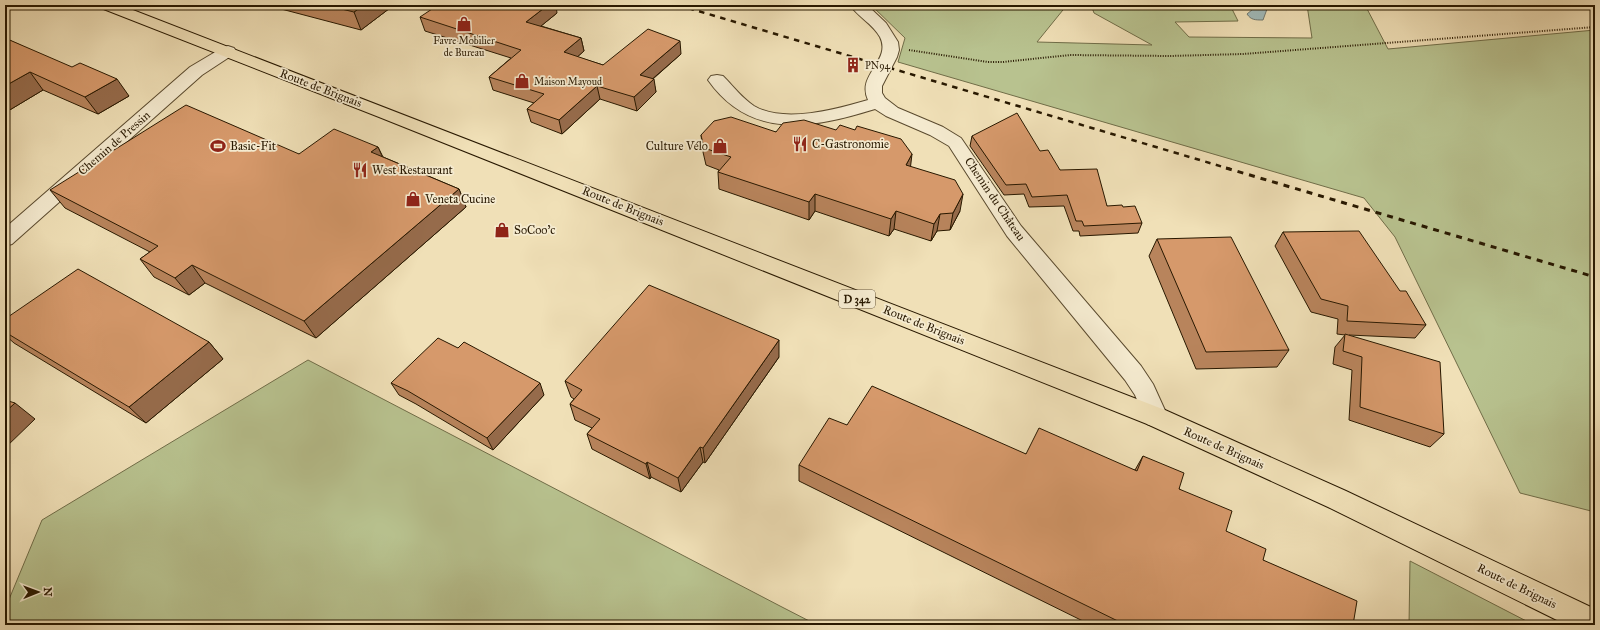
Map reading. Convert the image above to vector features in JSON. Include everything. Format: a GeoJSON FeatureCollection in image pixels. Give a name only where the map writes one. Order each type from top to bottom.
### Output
{"type":"FeatureCollection","features":[{"type":"Feature","properties":{"kind":"main road","name":"Route de Brignais"},"geometry":{"type":"LineString","coordinates":[[106,5],[228,51],[1156,417],[1337,498],[1595,624]]}},
{"type":"Feature","properties":{"kind":"street"},"geometry":{"type":"LineString","coordinates":[[717,80],[749,110],[769,117],[795,119],[819,117],[878,102],[873,94],[874,82],[888,57],[891,49],[890,43],[885,32],[858,5]]}},
{"type":"Feature","properties":{"kind":"street","name":"Chemin de Pressin"},"geometry":{"type":"LineString","coordinates":[[5,239],[196,71],[228,51]]}},
{"type":"Feature","properties":{"kind":"street","name":"Chemin du Château"},"geometry":{"type":"LineString","coordinates":[[878,102],[900,116],[942,133],[955,142],[1014,231],[1133,373],[1145,391],[1156,417]]}},
{"type":"Feature","properties":{"kind":"path"},"geometry":{"type":"LineString","coordinates":[[891,49],[912,50],[988,62],[1003,62],[1070,56],[1170,56],[1264,53],[1362,44],[1595,27]]}},
{"type":"Feature","properties":{"kind":"green space"},"geometry":{"type":"Polygon","coordinates":[[[871,5],[1067,5],[1037,42],[1152,45],[1094,13],[1091,5],[1230,5],[1238,21],[1175,22],[1189,37],[1312,38],[1307,5],[1365,5],[1388,49],[1595,30],[1595,512],[1520,493],[1395,237],[1364,198],[898,62],[905,38],[871,5]]]}},
{"type":"Feature","properties":{"kind":"green space"},"geometry":{"type":"Polygon","coordinates":[[[308,360],[817,625],[5,625],[5,609],[42,520],[308,360]]]}},
{"type":"Feature","properties":{"kind":"green space"},"geometry":{"type":"Polygon","coordinates":[[[1410,561],[1534,625],[1409,625],[1410,561]]]}},
{"type":"Feature","properties":{"kind":"water"},"geometry":{"type":"Polygon","coordinates":[[[1258,5],[1267,9],[1263,20],[1254,19],[1247,14],[1258,5]]]}},
{"type":"Feature","properties":{"kind":"building"},"geometry":{"type":"Polygon","coordinates":[[[325,5],[364,5],[354,12],[325,5]]]}},
{"type":"Feature","properties":{"kind":"building"},"geometry":{"type":"Polygon","coordinates":[[[438,5],[548,5],[526,22],[581,38],[564,52],[603,65],[648,29],[680,41],[640,75],[654,79],[634,97],[597,86],[559,120],[527,109],[544,94],[489,77],[521,50],[420,17],[438,5]]]}},
{"type":"Feature","properties":{"kind":"building"},"geometry":{"type":"Polygon","coordinates":[[[5,38],[72,67],[80,63],[117,79],[85,97],[30,72],[5,86],[5,38]]]}},
{"type":"Feature","properties":{"kind":"building"},"geometry":{"type":"Polygon","coordinates":[[[186,105],[299,154],[334,129],[378,147],[371,152],[459,189],[304,321],[192,265],[175,278],[140,259],[158,246],[50,190],[186,105]]]}},
{"type":"Feature","properties":{"kind":"building"},"geometry":{"type":"Polygon","coordinates":[[[1017,113],[1040,151],[1048,150],[1060,170],[1097,169],[1107,206],[1135,206],[1142,223],[1084,226],[1082,221],[1076,221],[1067,195],[1032,197],[1026,184],[1006,185],[972,136],[1017,113]]]}},
{"type":"Feature","properties":{"kind":"building"},"geometry":{"type":"Polygon","coordinates":[[[731,117],[776,132],[783,123],[804,120],[836,130],[840,125],[855,130],[857,126],[901,139],[912,154],[906,165],[955,180],[963,194],[953,213],[940,214],[934,224],[896,211],[891,219],[815,194],[809,202],[718,172],[731,157],[704,148],[701,135],[714,121],[731,117]]]}},
{"type":"Feature","properties":{"kind":"building"},"geometry":{"type":"Polygon","coordinates":[[[1359,231],[1400,291],[1406,291],[1426,325],[1347,321],[1348,306],[1321,299],[1283,232],[1359,231]]]}},
{"type":"Feature","properties":{"kind":"building"},"geometry":{"type":"Polygon","coordinates":[[[1231,237],[1289,350],[1206,352],[1157,239],[1231,237]]]}},
{"type":"Feature","properties":{"kind":"building"},"geometry":{"type":"Polygon","coordinates":[[[78,269],[209,342],[129,407],[5,332],[5,319],[78,269]]]}},
{"type":"Feature","properties":{"kind":"building"},"geometry":{"type":"Polygon","coordinates":[[[649,285],[779,340],[703,448],[700,447],[678,478],[647,462],[646,464],[587,434],[600,419],[570,404],[582,390],[565,381],[649,285]]]}},
{"type":"Feature","properties":{"kind":"building"},"geometry":{"type":"Polygon","coordinates":[[[1345,334],[1440,362],[1444,434],[1360,407],[1362,357],[1343,351],[1345,334]]]}},
{"type":"Feature","properties":{"kind":"building"},"geometry":{"type":"Polygon","coordinates":[[[438,338],[458,348],[464,342],[540,383],[487,438],[408,391],[391,383],[438,338]]]}},
{"type":"Feature","properties":{"kind":"building"},"geometry":{"type":"Polygon","coordinates":[[[872,386],[1026,454],[1039,428],[1137,471],[1143,456],[1184,473],[1179,489],[1232,511],[1226,531],[1266,549],[1263,560],[1357,601],[1353,625],[1126,625],[799,465],[829,418],[847,425],[872,386]]]}},
{"type":"Feature","properties":{"kind":"building"},"geometry":{"type":"Polygon","coordinates":[[[5,400],[15,403],[5,412],[5,400]]]}},
{"type":"Feature","properties":{"kind":"railway"},"geometry":{"type":"LineString","coordinates":[[678,5],[1230,169]]}},
{"type":"Feature","properties":{"kind":"railway"},"geometry":{"type":"LineString","coordinates":[[1226,168],[1595,277]]}},
{"type":"Feature","properties":{"kind":"place","name":"Favre Mobilier de Bureau"},"geometry":{"type":"Point","coordinates":[464,24]}},
{"type":"Feature","properties":{"kind":"place","name":"PN94"},"geometry":{"type":"Point","coordinates":[853,65]}},
{"type":"Feature","properties":{"kind":"place","name":"Maison Mayoud"},"geometry":{"type":"Point","coordinates":[522,81]}},
{"type":"Feature","properties":{"kind":"place","name":"C-Gastronomie"},"geometry":{"type":"Point","coordinates":[800,144]}},
{"type":"Feature","properties":{"kind":"place","name":"Basic-Fit"},"geometry":{"type":"Point","coordinates":[218,146]}},
{"type":"Feature","properties":{"kind":"place","name":"Culture Vélo"},"geometry":{"type":"Point","coordinates":[720,146]}},
{"type":"Feature","properties":{"kind":"place","name":"West Restaurant"},"geometry":{"type":"Point","coordinates":[360,170]}},
{"type":"Feature","properties":{"kind":"place","name":"Veneta Cucine"},"geometry":{"type":"Point","coordinates":[413,199]}},
{"type":"Feature","properties":{"kind":"place","name":"SoCoo'c"},"geometry":{"type":"Point","coordinates":[502,230]}}]}
